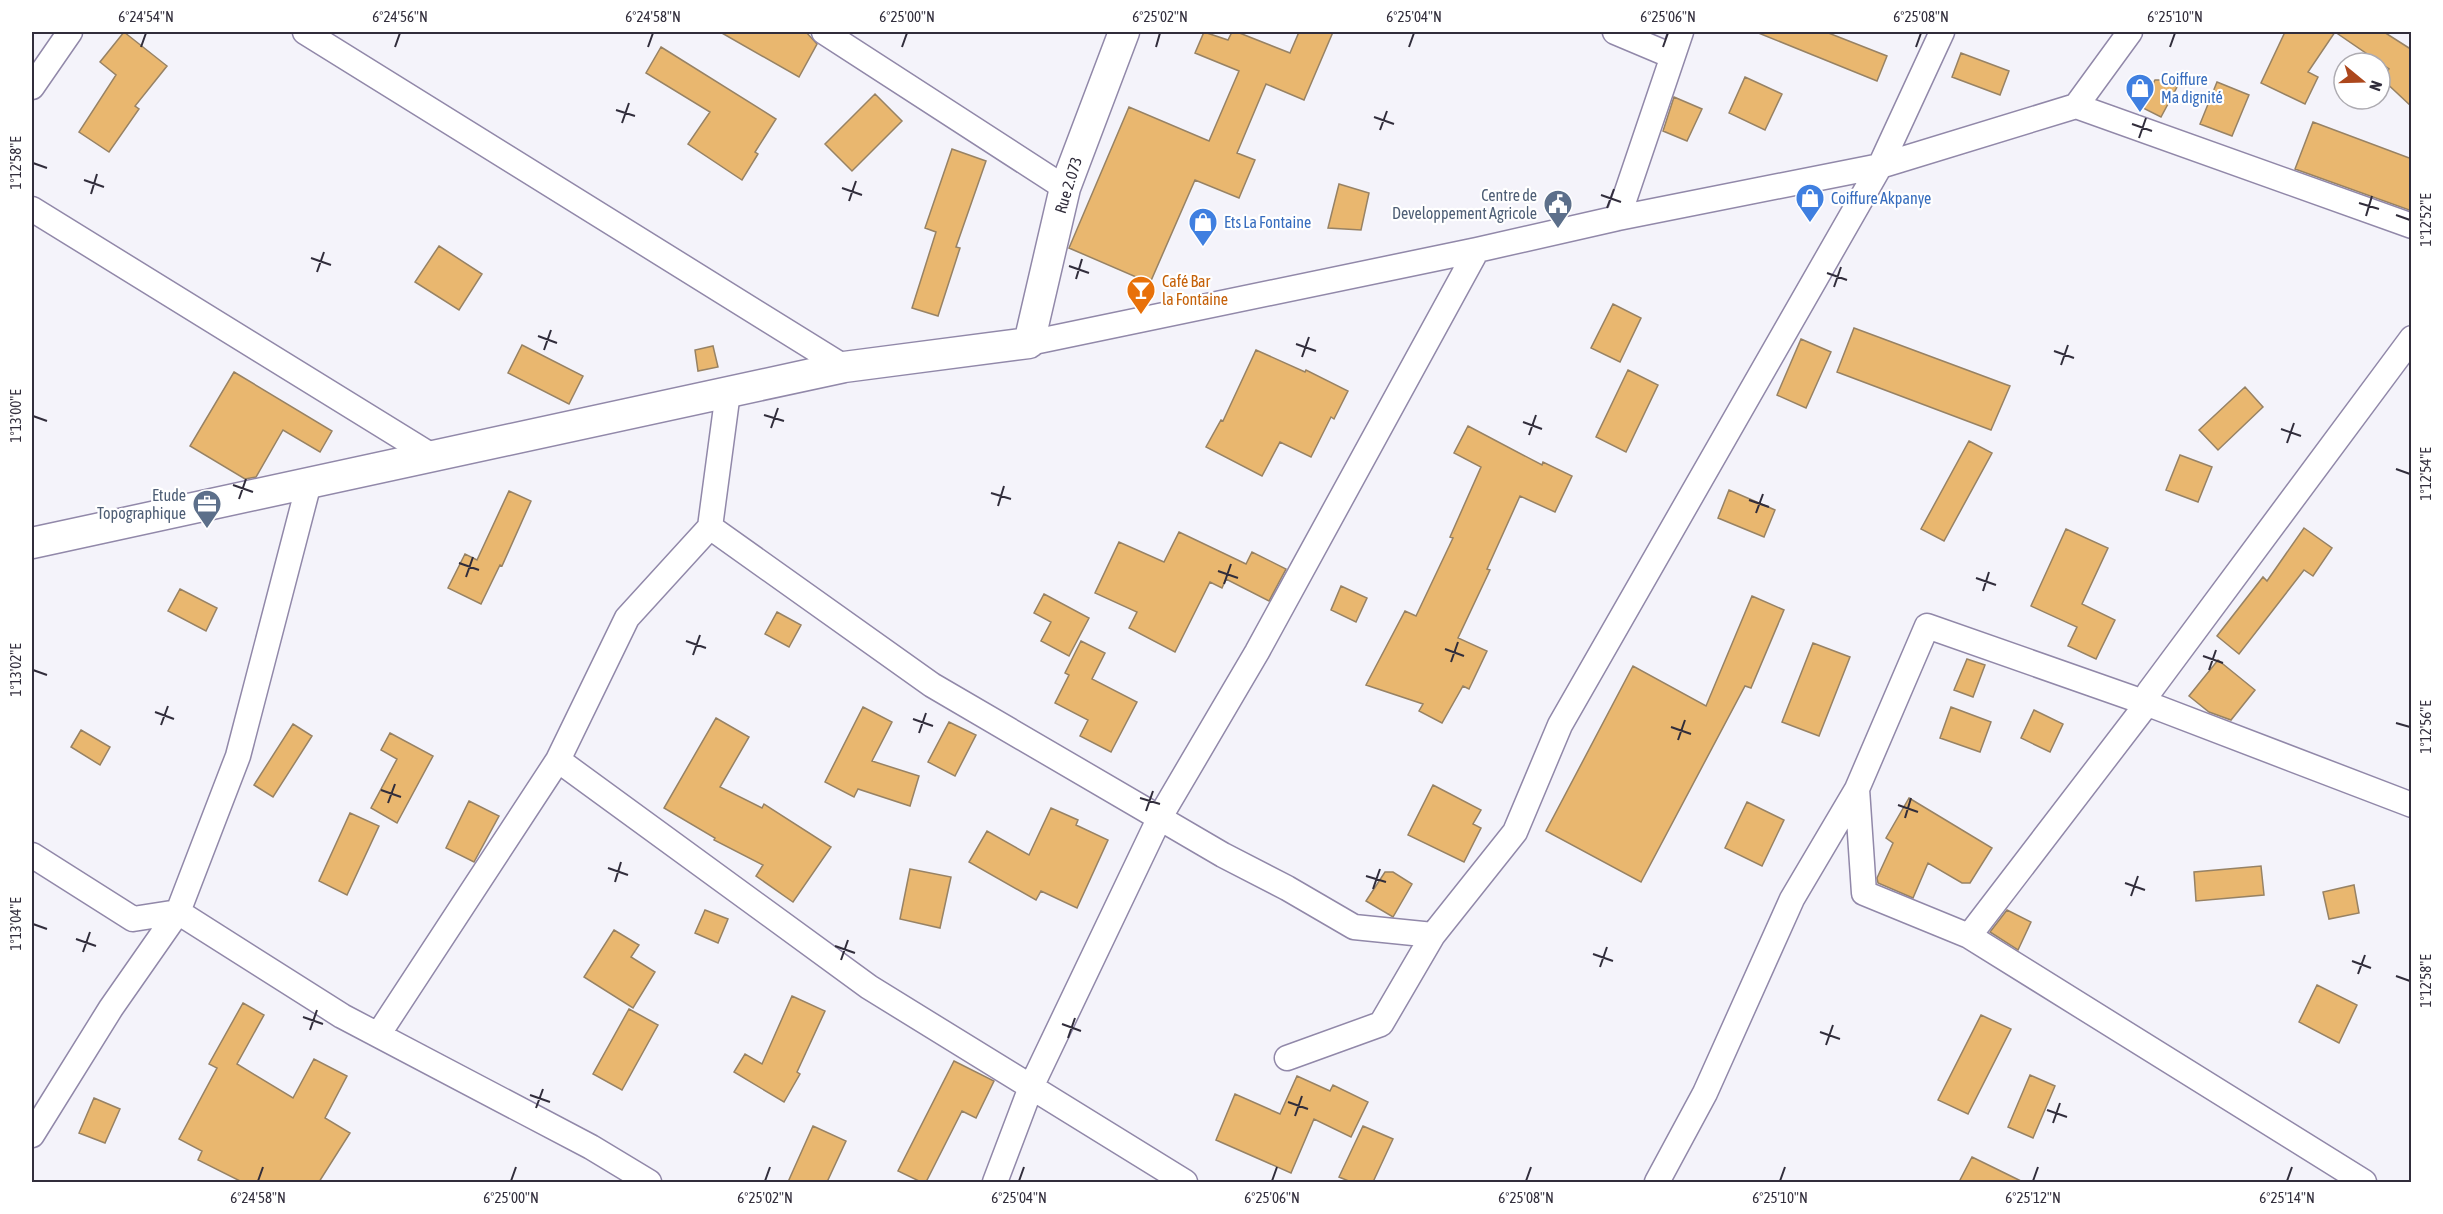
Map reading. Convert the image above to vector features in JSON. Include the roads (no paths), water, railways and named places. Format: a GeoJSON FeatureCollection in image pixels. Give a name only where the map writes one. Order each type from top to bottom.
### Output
{"type":"FeatureCollection","features":[{"type":"Feature","properties":{"kind":"street"},"geometry":{"type":"LineString","coordinates":[[32,87],[70,32]]}},
{"type":"Feature","properties":{"kind":"street"},"geometry":{"type":"LineString","coordinates":[[305,32],[844,367]]}},
{"type":"Feature","properties":{"kind":"street"},"geometry":{"type":"LineString","coordinates":[[824,32],[1065,188]]}},
{"type":"Feature","properties":{"kind":"street","name":"Rue 2.073"},"geometry":{"type":"LineString","coordinates":[[1029,343],[1065,188],[1124,32]]}},
{"type":"Feature","properties":{"kind":"street"},"geometry":{"type":"LineString","coordinates":[[1615,32],[1672,56]]}},
{"type":"Feature","properties":{"kind":"street"},"geometry":{"type":"LineString","coordinates":[[1618,218],[1680,32]]}},
{"type":"Feature","properties":{"kind":"street"},"geometry":{"type":"LineString","coordinates":[[1287,1058],[1381,1024],[1433,935],[1515,832],[1560,724],[1880,166],[1942,32]]}},
{"type":"Feature","properties":{"kind":"street"},"geometry":{"type":"LineString","coordinates":[[2076,106],[2130,32]]}},
{"type":"Feature","properties":{"kind":"street"},"geometry":{"type":"LineString","coordinates":[[32,543],[844,367],[1029,343],[1477,250],[1618,218],[1880,166],[2076,106],[2412,226]]}},
{"type":"Feature","properties":{"kind":"street"},"geometry":{"type":"LineString","coordinates":[[32,209],[432,456]]}},
{"type":"Feature","properties":{"kind":"street"},"geometry":{"type":"LineString","coordinates":[[995,1182],[1031,1087],[1160,817],[1257,652],[1477,250]]}},
{"type":"Feature","properties":{"kind":"street"},"geometry":{"type":"LineString","coordinates":[[1969,936],[2146,705],[2149,692],[2412,338]]}},
{"type":"Feature","properties":{"kind":"street"},"geometry":{"type":"LineString","coordinates":[[378,1035],[558,760],[627,618],[710,527],[728,392]]}},
{"type":"Feature","properties":{"kind":"street"},"geometry":{"type":"LineString","coordinates":[[32,1135],[111,1008],[177,912],[238,756],[309,483]]}},
{"type":"Feature","properties":{"kind":"street"},"geometry":{"type":"LineString","coordinates":[[710,527],[932,685],[1222,855],[1287,888],[1354,927],[1433,935]]}},
{"type":"Feature","properties":{"kind":"street"},"geometry":{"type":"LineString","coordinates":[[1657,1182],[1705,1093],[1791,899],[1857,789],[1928,626],[2135,699],[2412,805]]}},
{"type":"Feature","properties":{"kind":"street"},"geometry":{"type":"LineString","coordinates":[[558,760],[869,987],[1185,1182]]}},
{"type":"Feature","properties":{"kind":"street"},"geometry":{"type":"LineString","coordinates":[[1857,789],[1864,893],[1969,936],[2364,1182]]}},
{"type":"Feature","properties":{"kind":"street"},"geometry":{"type":"LineString","coordinates":[[32,855],[133,919],[177,912],[342,1016],[591,1147],[648,1182]]}},
{"type":"Feature","properties":{"kind":"place","name":"Coiffure Ma dignité"},"geometry":{"type":"Point","coordinates":[2140,114]}},
{"type":"Feature","properties":{"kind":"place","name":"Coiffure Akpanye"},"geometry":{"type":"Point","coordinates":[1810,224]}},
{"type":"Feature","properties":{"kind":"place","name":"Centre de Developpement Agricole"},"geometry":{"type":"Point","coordinates":[1558,230]}},
{"type":"Feature","properties":{"kind":"place","name":"Ets La Fontaine"},"geometry":{"type":"Point","coordinates":[1203,248]}},
{"type":"Feature","properties":{"kind":"place","name":"Café Bar la Fontaine"},"geometry":{"type":"Point","coordinates":[1141,316]}},
{"type":"Feature","properties":{"kind":"place","name":"Etude Topographique"},"geometry":{"type":"Point","coordinates":[207,530]}}]}
